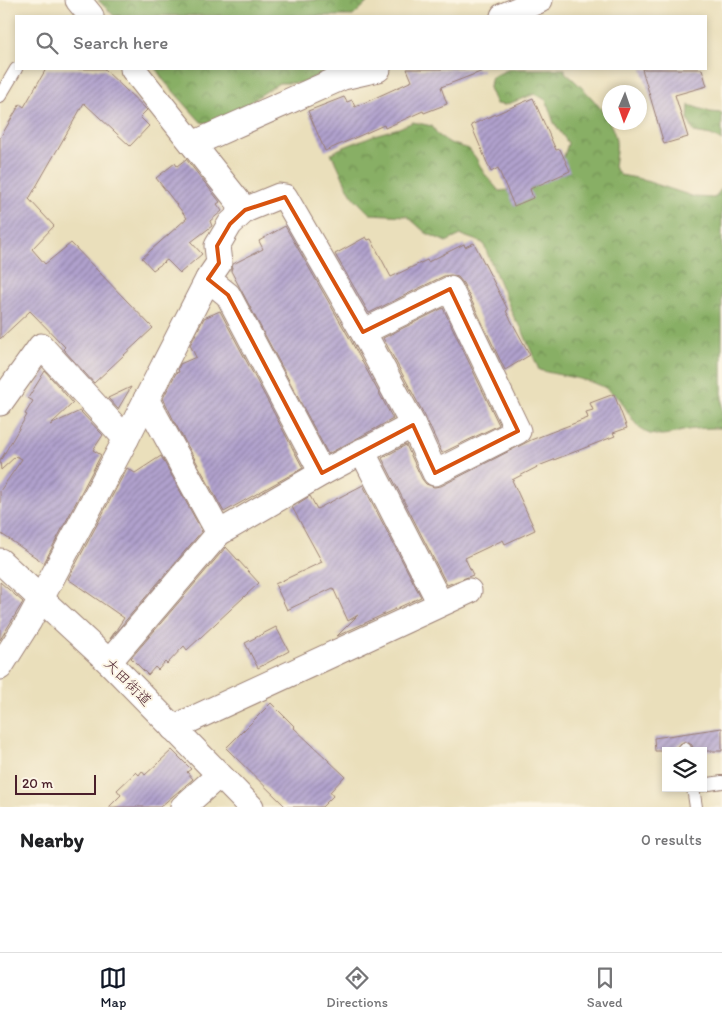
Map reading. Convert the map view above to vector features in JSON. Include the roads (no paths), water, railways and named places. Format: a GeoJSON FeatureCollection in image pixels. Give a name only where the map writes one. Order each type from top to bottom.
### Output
{"type":"FeatureCollection","features":[{"type":"Feature","properties":{"kind":"street"},"geometry":{"type":"LineString","coordinates":[[78,0],[90,15]]}},
{"type":"Feature","properties":{"kind":"street"},"geometry":{"type":"LineString","coordinates":[[505,15],[540,0]]}},
{"type":"Feature","properties":{"kind":"street"},"geometry":{"type":"LineString","coordinates":[[134,70],[245,210]]}},
{"type":"Feature","properties":{"kind":"street"},"geometry":{"type":"LineString","coordinates":[[193,144],[343,77],[374,70]]}},
{"type":"Feature","properties":{"kind":"street"},"geometry":{"type":"LineString","coordinates":[[0,667],[29,621],[126,439],[208,279],[219,264],[217,246],[230,224],[245,210],[280,196],[285,197],[363,332],[413,425],[435,473],[518,430],[450,289],[363,332]]}},
{"type":"Feature","properties":{"kind":"street"},"geometry":{"type":"LineString","coordinates":[[208,279],[228,295],[322,473]]}},
{"type":"Feature","properties":{"kind":"street"},"geometry":{"type":"LineString","coordinates":[[0,403],[41,346],[126,439]]}},
{"type":"Feature","properties":{"kind":"street"},"geometry":{"type":"LineString","coordinates":[[146,398],[218,533]]}},
{"type":"Feature","properties":{"kind":"street"},"geometry":{"type":"LineString","coordinates":[[109,662],[218,533],[322,473],[413,425]]}},
{"type":"Feature","properties":{"kind":"street"},"geometry":{"type":"LineString","coordinates":[[362,451],[440,603]]}},
{"type":"Feature","properties":{"kind":"street","name":"大田街道"},"geometry":{"type":"LineString","coordinates":[[0,561],[109,662],[251,807]]}},
{"type":"Feature","properties":{"kind":"street"},"geometry":{"type":"LineString","coordinates":[[173,728],[469,590]]}},
{"type":"Feature","properties":{"kind":"street"},"geometry":{"type":"LineString","coordinates":[[183,807],[219,775]]}},
{"type":"Feature","properties":{"kind":"lane"},"geometry":{"type":"LineString","coordinates":[[0,96],[15,70]]}},
{"type":"Feature","properties":{"kind":"lane"},"geometry":{"type":"LineString","coordinates":[[707,784],[722,782]]}},
{"type":"Feature","properties":{"kind":"lane"},"geometry":{"type":"LineString","coordinates":[[694,792],[696,807]]}}]}
